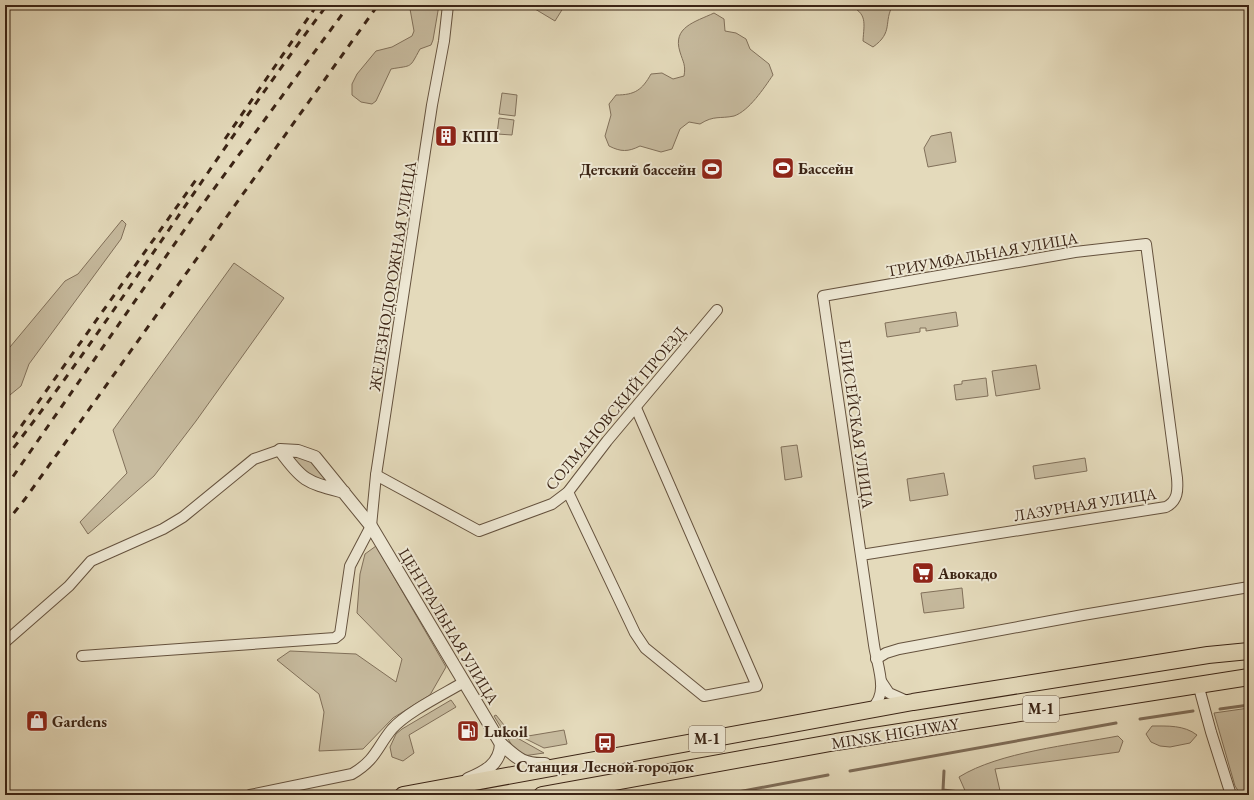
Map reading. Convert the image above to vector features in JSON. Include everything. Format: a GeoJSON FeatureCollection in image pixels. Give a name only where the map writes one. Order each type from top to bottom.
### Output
{"type":"FeatureCollection","features":[{"type":"Feature","properties":{"kind":"highway","name":"MINSK HIGHWAY"},"geometry":{"type":"LineString","coordinates":[[403,795],[913,702],[1208,655],[1249,651]]}},
{"type":"Feature","properties":{"kind":"highway","name":"MINSK HIGHWAY"},"geometry":{"type":"LineString","coordinates":[[542,795],[836,742],[1249,677]]}},
{"type":"Feature","properties":{"kind":"street","name":"ЖЕЛЕЗНОДОРОЖНАЯ УЛИЦА"},"geometry":{"type":"LineString","coordinates":[[82,656],[338,637],[350,566],[370,526],[376,475],[432,106],[444,41],[448,5]]}},
{"type":"Feature","properties":{"kind":"street","name":"ТРИУМФАЛЬНАЯ УЛИЦА"},"geometry":{"type":"LineString","coordinates":[[823,296],[1075,252],[1146,244]]}},
{"type":"Feature","properties":{"kind":"street","name":"ЛАЗУРНАЯ УЛИЦА"},"geometry":{"type":"LineString","coordinates":[[861,555],[1166,506],[1174,501],[1178,491],[1177,478],[1146,244]]}},
{"type":"Feature","properties":{"kind":"street","name":"ЕЛИСЕЙСКАЯ УЛИЦА"},"geometry":{"type":"LineString","coordinates":[[823,296],[882,693],[880,700],[869,710]]}},
{"type":"Feature","properties":{"kind":"street","name":"СОЛМАНОВСКИЙ ПРОЕЗД"},"geometry":{"type":"LineString","coordinates":[[376,475],[479,531],[552,504],[568,492],[607,441],[717,310]]}},
{"type":"Feature","properties":{"kind":"street"},"geometry":{"type":"LineString","coordinates":[[568,492],[634,633],[645,648],[704,696],[756,686],[636,408]]}},
{"type":"Feature","properties":{"kind":"street"},"geometry":{"type":"LineString","coordinates":[[5,642],[69,586],[91,561],[163,529],[184,517],[254,459],[280,450],[304,479],[314,484],[344,492]]}},
{"type":"Feature","properties":{"kind":"street","name":"ЦЕНТРАЛЬНАЯ УЛИЦА"},"geometry":{"type":"LineString","coordinates":[[280,450],[298,450],[315,457],[370,526],[501,744],[519,760],[533,765],[583,762]]}},
{"type":"Feature","properties":{"kind":"street"},"geometry":{"type":"LineString","coordinates":[[876,659],[886,653],[900,649],[1106,611],[1249,587]]}},
{"type":"Feature","properties":{"kind":"street"},"geometry":{"type":"LineString","coordinates":[[880,680],[889,693],[896,698],[913,702]]}},
{"type":"Feature","properties":{"kind":"street"},"geometry":{"type":"LineString","coordinates":[[250,795],[352,774],[364,767],[374,757],[393,728],[407,716],[464,682]]}},
{"type":"Feature","properties":{"kind":"street"},"geometry":{"type":"LineString","coordinates":[[1198,684],[1211,732],[1231,795]]}},
{"type":"Feature","properties":{"kind":"street"},"geometry":{"type":"LineString","coordinates":[[452,786],[489,769],[501,752],[501,744]]}},
{"type":"Feature","properties":{"kind":"street"},"geometry":{"type":"LineString","coordinates":[[584,795],[605,784]]}},
{"type":"Feature","properties":{"kind":"shaded area"},"geometry":{"type":"Polygon","coordinates":[[[414,5],[439,5],[431,45],[420,49],[410,65],[391,69],[376,101],[372,104],[361,102],[352,95],[352,84],[357,74],[376,51],[392,47],[412,36],[414,31],[410,9],[414,5]]]}},
{"type":"Feature","properties":{"kind":"shaded area"},"geometry":{"type":"Polygon","coordinates":[[[537,5],[565,5],[555,21],[535,9],[537,5]]]}},
{"type":"Feature","properties":{"kind":"shaded area"},"geometry":{"type":"Polygon","coordinates":[[[848,5],[893,5],[890,11],[886,32],[879,42],[873,47],[863,41],[864,24],[862,15],[859,11],[848,5]]]}},
{"type":"Feature","properties":{"kind":"shaded area"},"geometry":{"type":"Polygon","coordinates":[[[714,13],[724,19],[725,31],[736,33],[746,39],[750,49],[769,64],[773,75],[761,92],[751,104],[734,116],[713,118],[700,124],[689,122],[680,129],[672,149],[661,152],[640,146],[624,150],[609,146],[605,136],[611,115],[609,104],[616,95],[633,93],[641,88],[651,74],[662,73],[673,79],[684,76],[684,66],[678,44],[679,37],[687,26],[714,13]]]}},
{"type":"Feature","properties":{"kind":"shaded area"},"geometry":{"type":"Polygon","coordinates":[[[502,93],[517,95],[515,116],[499,114],[502,93]]]}},
{"type":"Feature","properties":{"kind":"shaded area"},"geometry":{"type":"Polygon","coordinates":[[[499,118],[514,120],[512,135],[497,134],[499,118]]]}},
{"type":"Feature","properties":{"kind":"shaded area"},"geometry":{"type":"Polygon","coordinates":[[[951,132],[956,162],[928,167],[924,148],[931,136],[951,132]]]}},
{"type":"Feature","properties":{"kind":"shaded area"},"geometry":{"type":"Polygon","coordinates":[[[122,220],[126,224],[121,239],[29,364],[21,386],[5,399],[5,353],[65,281],[78,274],[122,220]]]}},
{"type":"Feature","properties":{"kind":"shaded area"},"geometry":{"type":"Polygon","coordinates":[[[234,263],[284,298],[196,421],[154,476],[88,534],[80,522],[127,473],[113,430],[234,263]]]}},
{"type":"Feature","properties":{"kind":"shaded area"},"geometry":{"type":"Polygon","coordinates":[[[956,312],[958,326],[926,331],[926,328],[920,328],[920,332],[887,337],[885,323],[956,312]]]}},
{"type":"Feature","properties":{"kind":"shaded area"},"geometry":{"type":"Polygon","coordinates":[[[1036,365],[1040,389],[996,396],[992,371],[1036,365]]]}},
{"type":"Feature","properties":{"kind":"shaded area"},"geometry":{"type":"Polygon","coordinates":[[[986,378],[988,396],[956,400],[954,385],[962,384],[962,381],[986,378]]]}},
{"type":"Feature","properties":{"kind":"shaded area"},"geometry":{"type":"Polygon","coordinates":[[[797,445],[802,477],[785,480],[781,447],[797,445]]]}},
{"type":"Feature","properties":{"kind":"shaded area"},"geometry":{"type":"Polygon","coordinates":[[[292,455],[311,460],[334,485],[321,483],[294,463],[292,455]]]}},
{"type":"Feature","properties":{"kind":"shaded area"},"geometry":{"type":"Polygon","coordinates":[[[1085,458],[1087,471],[1035,479],[1033,466],[1085,458]]]}},
{"type":"Feature","properties":{"kind":"shaded area"},"geometry":{"type":"Polygon","coordinates":[[[944,473],[948,495],[910,501],[907,479],[944,473]]]}},
{"type":"Feature","properties":{"kind":"shaded area"},"geometry":{"type":"Polygon","coordinates":[[[376,546],[446,667],[430,695],[393,718],[363,749],[319,751],[324,712],[319,694],[277,660],[290,651],[356,654],[396,682],[402,659],[357,613],[360,574],[365,554],[376,546]]]}},
{"type":"Feature","properties":{"kind":"shaded area"},"geometry":{"type":"Polygon","coordinates":[[[962,588],[964,608],[924,613],[921,593],[962,588]]]}},
{"type":"Feature","properties":{"kind":"shaded area"},"geometry":{"type":"Polygon","coordinates":[[[451,700],[456,707],[409,735],[414,753],[403,761],[392,757],[390,747],[396,734],[451,700]]]}},
{"type":"Feature","properties":{"kind":"shaded area"},"geometry":{"type":"Polygon","coordinates":[[[1249,708],[1249,794],[1239,792],[1235,786],[1214,713],[1249,708]]]}},
{"type":"Feature","properties":{"kind":"shaded area"},"geometry":{"type":"Polygon","coordinates":[[[496,715],[512,735],[544,753],[523,756],[513,747],[494,716],[496,715]]]}},
{"type":"Feature","properties":{"kind":"shaded area"},"geometry":{"type":"Polygon","coordinates":[[[1152,726],[1170,726],[1187,729],[1197,735],[1190,743],[1170,747],[1160,746],[1151,742],[1146,734],[1152,726]]]}},
{"type":"Feature","properties":{"kind":"shaded area"},"geometry":{"type":"Polygon","coordinates":[[[564,730],[567,744],[544,748],[522,737],[564,730]]]}},
{"type":"Feature","properties":{"kind":"shaded area"},"geometry":{"type":"Polygon","coordinates":[[[1118,736],[1123,741],[1119,752],[995,769],[1001,795],[967,795],[959,777],[975,768],[1014,755],[1118,736]]]}},
{"type":"Feature","properties":{"kind":"waterway"},"geometry":{"type":"LineString","coordinates":[[1220,709],[1249,705]]}},
{"type":"Feature","properties":{"kind":"waterway"},"geometry":{"type":"LineString","coordinates":[[1140,719],[1193,711]]}},
{"type":"Feature","properties":{"kind":"waterway"},"geometry":{"type":"LineString","coordinates":[[850,771],[1116,723]]}},
{"type":"Feature","properties":{"kind":"waterway"},"geometry":{"type":"LineString","coordinates":[[944,771],[943,790],[960,792],[962,795]]}},
{"type":"Feature","properties":{"kind":"waterway"},"geometry":{"type":"LineString","coordinates":[[722,795],[828,775]]}},
{"type":"Feature","properties":{"kind":"railway"},"geometry":{"type":"LineString","coordinates":[[225,139],[317,5]]}},
{"type":"Feature","properties":{"kind":"railway"},"geometry":{"type":"LineString","coordinates":[[5,459],[88,347],[246,118],[327,5]]}},
{"type":"Feature","properties":{"kind":"railway"},"geometry":{"type":"LineString","coordinates":[[5,488],[194,216],[349,5]]}},
{"type":"Feature","properties":{"kind":"railway"},"geometry":{"type":"LineString","coordinates":[[5,524],[25,499],[378,5]]}},
{"type":"Feature","properties":{"kind":"railway"},"geometry":{"type":"LineString","coordinates":[[5,449],[198,177]]}},
{"type":"Feature","properties":{"kind":"place","name":"КПП"},"geometry":{"type":"Point","coordinates":[446,136]}},
{"type":"Feature","properties":{"kind":"place","name":"Бассейн"},"geometry":{"type":"Point","coordinates":[783,168]}},
{"type":"Feature","properties":{"kind":"place","name":"Детский бассейн"},"geometry":{"type":"Point","coordinates":[712,169]}},
{"type":"Feature","properties":{"kind":"place","name":"Авокадо"},"geometry":{"type":"Point","coordinates":[923,573]}},
{"type":"Feature","properties":{"kind":"place","name":"Gardens"},"geometry":{"type":"Point","coordinates":[37,721]}},
{"type":"Feature","properties":{"kind":"place","name":"Lukoil"},"geometry":{"type":"Point","coordinates":[468,731]}},
{"type":"Feature","properties":{"kind":"place","name":"Станция Лесной городок"},"geometry":{"type":"Point","coordinates":[605,743]}}]}
